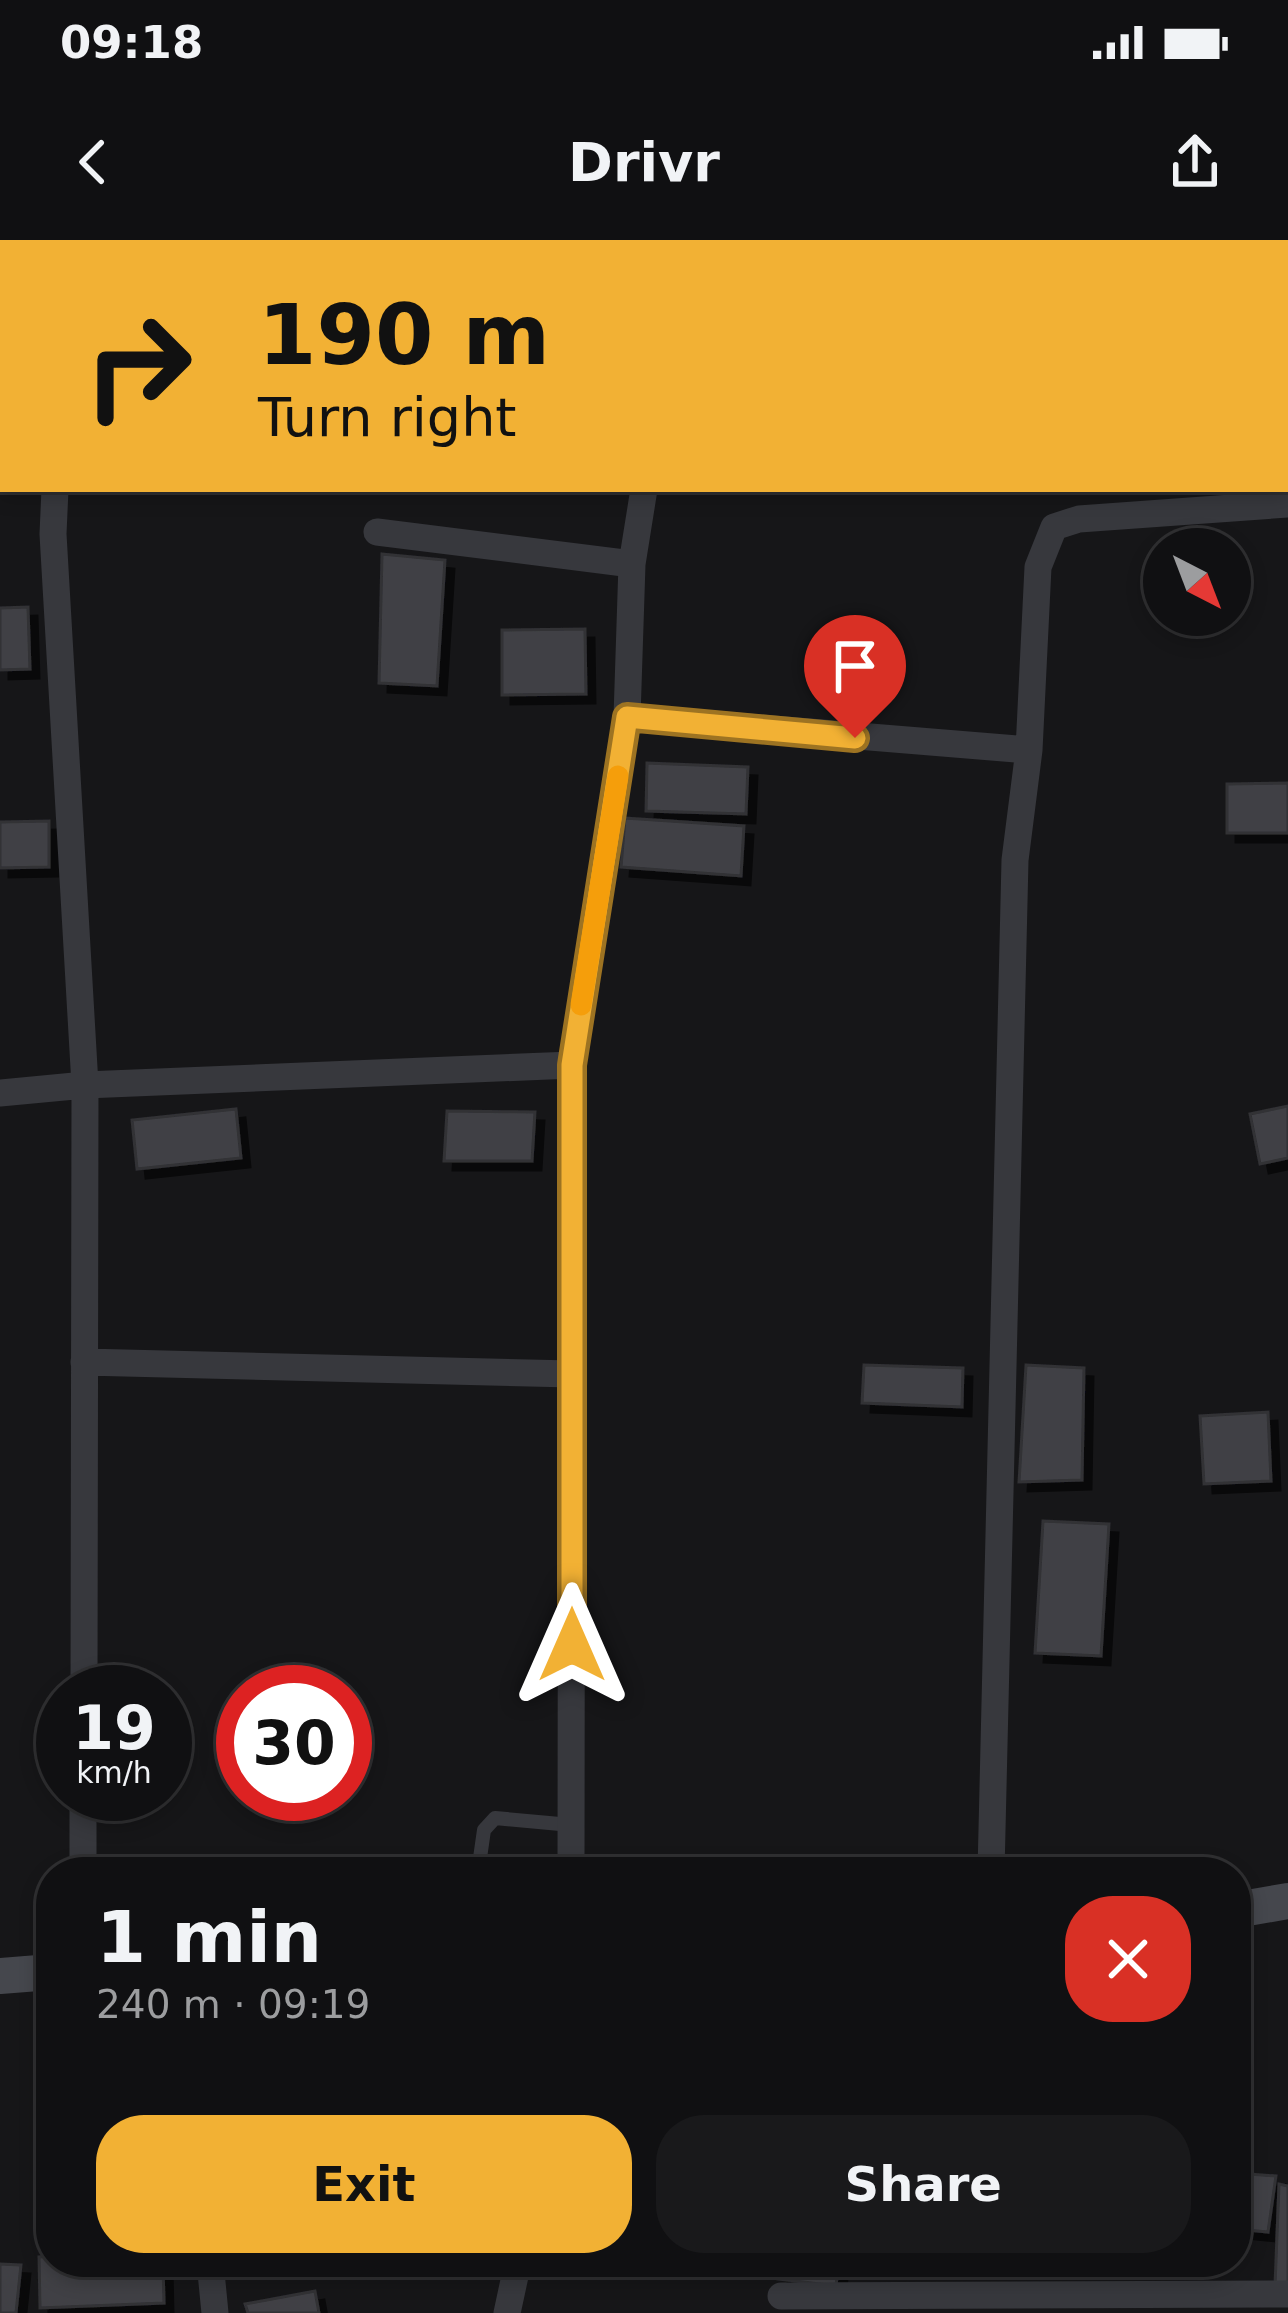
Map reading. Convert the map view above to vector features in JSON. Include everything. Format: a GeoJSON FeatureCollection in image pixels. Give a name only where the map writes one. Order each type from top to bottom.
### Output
{"type":"FeatureCollection","features":[{"type":"Feature","properties":{"kind":"main road"},"geometry":{"type":"LineString","coordinates":[[1251,1907],[1288,1901]]}},
{"type":"Feature","properties":{"kind":"main road"},"geometry":{"type":"LineString","coordinates":[[0,1976],[36,1973]]}},
{"type":"Feature","properties":{"kind":"street"},"geometry":{"type":"LineString","coordinates":[[55,492],[52,534],[85,1085],[83,1665]]}},
{"type":"Feature","properties":{"kind":"street"},"geometry":{"type":"LineString","coordinates":[[571,1857],[572,1065],[627,717],[632,564],[644,492]]}},
{"type":"Feature","properties":{"kind":"street"},"geometry":{"type":"LineString","coordinates":[[1079,492],[1079,518]]}},
{"type":"Feature","properties":{"kind":"street"},"geometry":{"type":"LineString","coordinates":[[991,1857],[1015,860],[1028,750],[1038,567],[1054,527],[1079,518],[1288,504]]}},
{"type":"Feature","properties":{"kind":"street"},"geometry":{"type":"LineString","coordinates":[[377,532],[632,564]]}},
{"type":"Feature","properties":{"kind":"street"},"geometry":{"type":"LineString","coordinates":[[627,717],[1028,750]]}},
{"type":"Feature","properties":{"kind":"street"},"geometry":{"type":"LineString","coordinates":[[0,1093],[85,1085],[572,1065]]}},
{"type":"Feature","properties":{"kind":"street"},"geometry":{"type":"LineString","coordinates":[[84,1362],[572,1374]]}},
{"type":"Feature","properties":{"kind":"street"},"geometry":{"type":"LineString","coordinates":[[83,1821],[83,1857]]}},
{"type":"Feature","properties":{"kind":"street"},"geometry":{"type":"LineString","coordinates":[[211,2277],[214,2313]]}},
{"type":"Feature","properties":{"kind":"street"},"geometry":{"type":"LineString","coordinates":[[507,2313],[515,2277]]}},
{"type":"Feature","properties":{"kind":"street"},"geometry":{"type":"LineString","coordinates":[[781,2296],[1288,2294]]}},
{"type":"Feature","properties":{"kind":"lane"},"geometry":{"type":"LineString","coordinates":[[480,1857],[484,1830],[495,1818],[571,1825]]}},
{"type":"Feature","properties":{"kind":"building"},"geometry":{"type":"Polygon","coordinates":[[[382,554],[445,560],[437,686],[379,683],[382,554]]]}},
{"type":"Feature","properties":{"kind":"building"},"geometry":{"type":"Polygon","coordinates":[[[28,607],[30,669],[0,670],[0,608],[28,607]]]}},
{"type":"Feature","properties":{"kind":"building"},"geometry":{"type":"Polygon","coordinates":[[[585,629],[586,694],[502,695],[502,630],[585,629]]]}},
{"type":"Feature","properties":{"kind":"building"},"geometry":{"type":"Polygon","coordinates":[[[647,763],[748,767],[746,814],[646,811],[647,763]]]}},
{"type":"Feature","properties":{"kind":"building"},"geometry":{"type":"Polygon","coordinates":[[[1288,783],[1288,833],[1227,833],[1227,784],[1288,783]]]}},
{"type":"Feature","properties":{"kind":"building"},"geometry":{"type":"Polygon","coordinates":[[[625,818],[744,826],[741,876],[621,867],[625,818]]]}},
{"type":"Feature","properties":{"kind":"building"},"geometry":{"type":"Polygon","coordinates":[[[49,821],[49,867],[0,868],[0,822],[49,821]]]}},
{"type":"Feature","properties":{"kind":"building"},"geometry":{"type":"Polygon","coordinates":[[[1288,1106],[1288,1158],[1260,1164],[1250,1114],[1288,1106]]]}},
{"type":"Feature","properties":{"kind":"building"},"geometry":{"type":"Polygon","coordinates":[[[236,1109],[241,1158],[137,1169],[132,1120],[236,1109]]]}},
{"type":"Feature","properties":{"kind":"building"},"geometry":{"type":"Polygon","coordinates":[[[447,1111],[535,1112],[532,1161],[444,1161],[447,1111]]]}},
{"type":"Feature","properties":{"kind":"building"},"geometry":{"type":"Polygon","coordinates":[[[864,1365],[963,1368],[962,1407],[862,1403],[864,1365]]]}},
{"type":"Feature","properties":{"kind":"building"},"geometry":{"type":"Polygon","coordinates":[[[1026,1365],[1084,1368],[1082,1480],[1019,1482],[1026,1365]]]}},
{"type":"Feature","properties":{"kind":"building"},"geometry":{"type":"Polygon","coordinates":[[[1268,1412],[1271,1481],[1204,1484],[1200,1416],[1268,1412]]]}},
{"type":"Feature","properties":{"kind":"building"},"geometry":{"type":"Polygon","coordinates":[[[1043,1521],[1109,1524],[1101,1656],[1035,1653],[1043,1521]]]}},
{"type":"Feature","properties":{"kind":"building"},"geometry":{"type":"Polygon","coordinates":[[[1251,2174],[1276,2176],[1268,2232],[1251,2230],[1251,2174]]]}},
{"type":"Feature","properties":{"kind":"building"},"geometry":{"type":"Polygon","coordinates":[[[1279,2184],[1288,2186],[1288,2286],[1275,2285],[1279,2184]]]}},
{"type":"Feature","properties":{"kind":"building"},"geometry":{"type":"Polygon","coordinates":[[[0,2264],[21,2265],[16,2313],[0,2313],[0,2264]]]}},
{"type":"Feature","properties":{"kind":"building"},"geometry":{"type":"Polygon","coordinates":[[[39,2277],[163,2277],[164,2303],[40,2308],[39,2277]]]}},
{"type":"Feature","properties":{"kind":"building"},"geometry":{"type":"Polygon","coordinates":[[[778,2277],[837,2277],[836,2286],[778,2277]]]}},
{"type":"Feature","properties":{"kind":"building"},"geometry":{"type":"Polygon","coordinates":[[[315,2291],[319,2313],[248,2313],[245,2304],[315,2291]]]}},
{"type":"Feature","properties":{"kind":"slow traffic"},"geometry":{"type":"LineString","coordinates":[[581,1005],[618,776]]}},
{"type":"Feature","properties":{"kind":"route"},"geometry":{"type":"LineString","coordinates":[[572,1645],[572,1065],[627,717],[855,738]]}}]}
